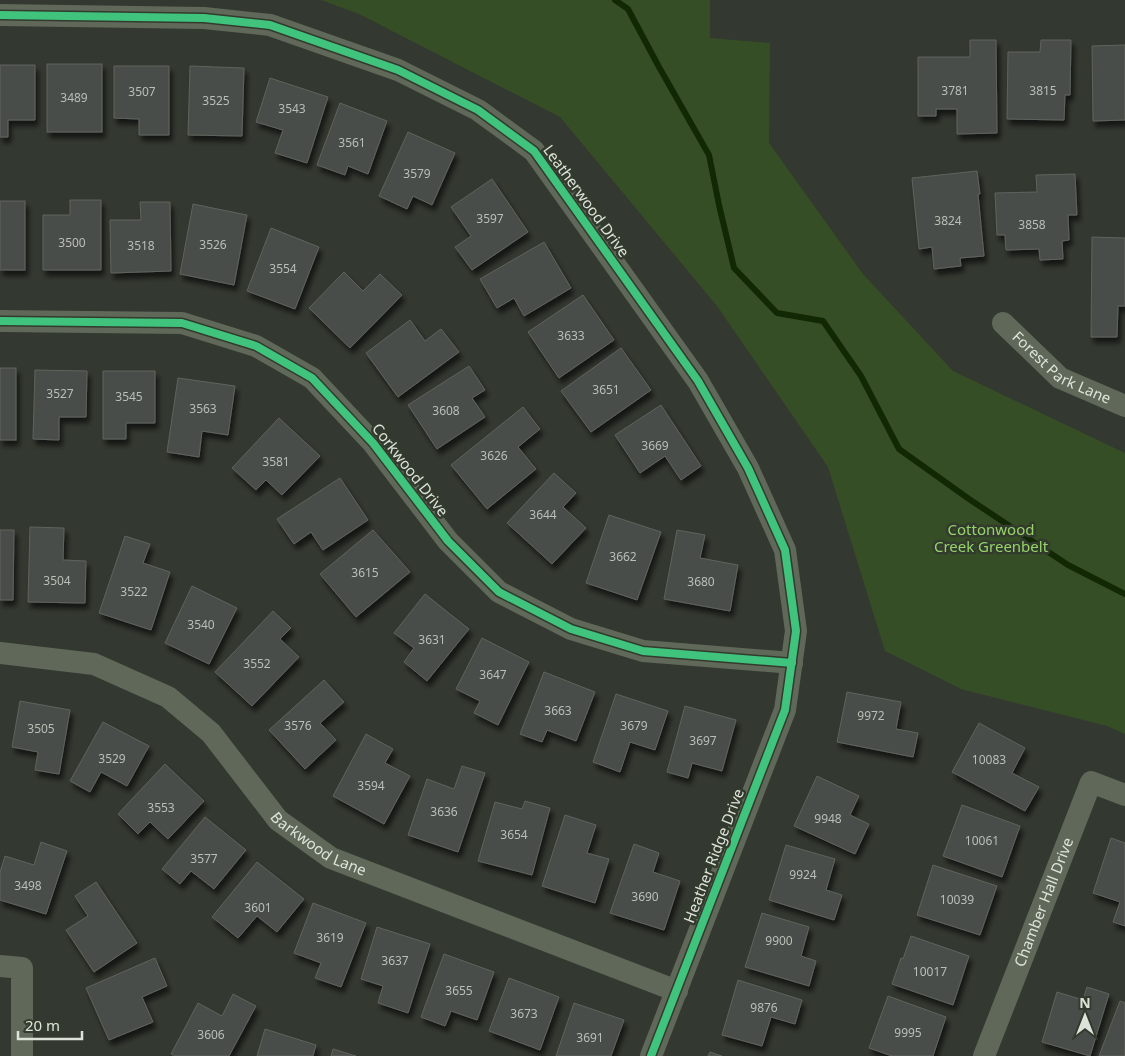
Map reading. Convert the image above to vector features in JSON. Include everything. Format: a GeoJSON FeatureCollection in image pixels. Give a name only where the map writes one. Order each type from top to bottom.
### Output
{"type":"FeatureCollection","features":[{"type":"Feature","properties":{"kind":"street","name":"Leatherwood Drive"},"geometry":{"type":"LineString","coordinates":[[0,15],[204,18],[270,25],[398,70],[478,110],[534,151],[698,381],[748,468],[785,550],[796,631],[792,663]]}},
{"type":"Feature","properties":{"kind":"street","name":"Corkwood Drive"},"geometry":{"type":"LineString","coordinates":[[0,321],[182,323],[256,346],[312,378],[372,443],[448,541],[499,592],[571,629],[643,651],[792,663]]}},
{"type":"Feature","properties":{"kind":"street","name":"Forest Park Lane"},"geometry":{"type":"LineString","coordinates":[[1002,323],[1060,378],[1125,406]]}},
{"type":"Feature","properties":{"kind":"street","name":"Barkwood Lane"},"geometry":{"type":"LineString","coordinates":[[0,653],[94,664],[168,697],[211,732],[278,820],[331,858],[677,991]]}},
{"type":"Feature","properties":{"kind":"street","name":"Heather Ridge Drive"},"geometry":{"type":"LineString","coordinates":[[652,1056],[785,710],[792,663]]}},
{"type":"Feature","properties":{"kind":"street","name":"Chamber Hall Drive"},"geometry":{"type":"LineString","coordinates":[[984,1056],[1091,782],[1125,795]]}},
{"type":"Feature","properties":{"kind":"street"},"geometry":{"type":"LineString","coordinates":[[0,966],[22,968],[22,1056]]}},
{"type":"Feature","properties":{"kind":"green space","name":"Cottonwood Creek Greenbelt"},"geometry":{"type":"Polygon","coordinates":[[[321,0],[710,0],[710,38],[770,43],[769,143],[863,274],[953,371],[1125,453],[1125,734],[1107,726],[961,689],[885,651],[828,467],[717,306],[560,117],[359,14],[321,0]]]}},
{"type":"Feature","properties":{"kind":"building"},"geometry":{"type":"Polygon","coordinates":[[[970,40],[996,40],[997,133],[957,134],[957,109],[936,109],[936,116],[918,116],[918,57],[970,57],[970,40]]]}},
{"type":"Feature","properties":{"kind":"building"},"geometry":{"type":"Polygon","coordinates":[[[1041,40],[1071,40],[1070,95],[1065,95],[1064,120],[1007,119],[1008,52],[1040,52],[1041,40]]]}},
{"type":"Feature","properties":{"kind":"building"},"geometry":{"type":"Polygon","coordinates":[[[1125,45],[1125,120],[1093,121],[1092,46],[1125,45]]]}},
{"type":"Feature","properties":{"kind":"building"},"geometry":{"type":"Polygon","coordinates":[[[47,64],[102,64],[102,132],[47,132],[47,64]]]}},
{"type":"Feature","properties":{"kind":"building"},"geometry":{"type":"Polygon","coordinates":[[[0,65],[35,65],[35,120],[8,120],[8,137],[0,137],[0,65]]]}},
{"type":"Feature","properties":{"kind":"building"},"geometry":{"type":"Polygon","coordinates":[[[114,66],[169,66],[169,135],[139,135],[139,119],[114,118],[114,66]]]}},
{"type":"Feature","properties":{"kind":"building"},"geometry":{"type":"Polygon","coordinates":[[[190,66],[244,68],[242,136],[188,135],[190,66]]]}},
{"type":"Feature","properties":{"kind":"building"},"geometry":{"type":"Polygon","coordinates":[[[270,78],[328,97],[307,163],[275,153],[283,130],[256,122],[270,78]]]}},
{"type":"Feature","properties":{"kind":"building"},"geometry":{"type":"Polygon","coordinates":[[[340,103],[387,121],[368,174],[348,166],[345,175],[317,165],[340,103]]]}},
{"type":"Feature","properties":{"kind":"building"},"geometry":{"type":"Polygon","coordinates":[[[408,132],[455,153],[432,205],[413,196],[407,209],[379,196],[408,132]]]}},
{"type":"Feature","properties":{"kind":"building"},"geometry":{"type":"Polygon","coordinates":[[[977,171],[984,256],[960,258],[961,266],[934,269],[932,247],[919,249],[912,178],[977,171]]]}},
{"type":"Feature","properties":{"kind":"building"},"geometry":{"type":"Polygon","coordinates":[[[1075,174],[1077,215],[1068,215],[1069,240],[1062,241],[1063,259],[1040,260],[1039,249],[1006,250],[1005,235],[997,235],[995,193],[1037,192],[1036,175],[1075,174]]]}},
{"type":"Feature","properties":{"kind":"building"},"geometry":{"type":"Polygon","coordinates":[[[492,179],[528,232],[472,270],[455,247],[471,236],[451,207],[492,179]]]}},
{"type":"Feature","properties":{"kind":"building"},"geometry":{"type":"Polygon","coordinates":[[[70,200],[101,200],[101,270],[43,270],[43,215],[70,215],[70,200]]]}},
{"type":"Feature","properties":{"kind":"building"},"geometry":{"type":"Polygon","coordinates":[[[0,201],[25,201],[25,270],[0,270],[0,201]]]}},
{"type":"Feature","properties":{"kind":"building"},"geometry":{"type":"Polygon","coordinates":[[[140,202],[170,202],[171,271],[111,273],[110,220],[141,220],[140,202]]]}},
{"type":"Feature","properties":{"kind":"building"},"geometry":{"type":"Polygon","coordinates":[[[193,204],[247,215],[234,285],[180,274],[193,204]]]}},
{"type":"Feature","properties":{"kind":"building"},"geometry":{"type":"Polygon","coordinates":[[[271,228],[319,247],[295,309],[247,291],[271,228]]]}},
{"type":"Feature","properties":{"kind":"building"},"geometry":{"type":"Polygon","coordinates":[[[1092,237],[1125,238],[1125,306],[1118,306],[1117,337],[1091,337],[1092,237]]]}},
{"type":"Feature","properties":{"kind":"building"},"geometry":{"type":"Polygon","coordinates":[[[544,242],[571,288],[524,316],[514,298],[497,308],[480,279],[544,242]]]}},
{"type":"Feature","properties":{"kind":"building"},"geometry":{"type":"Polygon","coordinates":[[[344,272],[363,291],[380,274],[402,295],[350,348],[309,308],[344,272]]]}},
{"type":"Feature","properties":{"kind":"building"},"geometry":{"type":"Polygon","coordinates":[[[583,295],[614,340],[559,378],[528,332],[583,295]]]}},
{"type":"Feature","properties":{"kind":"building"},"geometry":{"type":"Polygon","coordinates":[[[410,320],[425,341],[441,329],[459,352],[398,397],[366,353],[410,320]]]}},
{"type":"Feature","properties":{"kind":"building"},"geometry":{"type":"Polygon","coordinates":[[[621,348],[651,390],[591,432],[561,391],[621,348]]]}},
{"type":"Feature","properties":{"kind":"building"},"geometry":{"type":"Polygon","coordinates":[[[469,366],[485,390],[472,398],[485,417],[437,449],[408,405],[469,366]]]}},
{"type":"Feature","properties":{"kind":"building"},"geometry":{"type":"Polygon","coordinates":[[[0,368],[16,368],[16,440],[0,440],[0,368]]]}},
{"type":"Feature","properties":{"kind":"building"},"geometry":{"type":"Polygon","coordinates":[[[35,370],[87,371],[86,417],[59,417],[59,440],[33,439],[35,370]]]}},
{"type":"Feature","properties":{"kind":"building"},"geometry":{"type":"Polygon","coordinates":[[[103,371],[155,371],[155,423],[126,423],[126,439],[103,439],[103,371]]]}},
{"type":"Feature","properties":{"kind":"building"},"geometry":{"type":"Polygon","coordinates":[[[178,378],[235,386],[228,435],[202,431],[199,457],[167,452],[178,378]]]}},
{"type":"Feature","properties":{"kind":"building"},"geometry":{"type":"Polygon","coordinates":[[[661,405],[701,466],[681,480],[665,456],[640,473],[615,435],[661,405]]]}},
{"type":"Feature","properties":{"kind":"building"},"geometry":{"type":"Polygon","coordinates":[[[523,407],[540,429],[518,447],[536,469],[487,509],[451,465],[523,407]]]}},
{"type":"Feature","properties":{"kind":"building"},"geometry":{"type":"Polygon","coordinates":[[[279,418],[320,456],[282,495],[266,480],[256,490],[232,468],[279,418]]]}},
{"type":"Feature","properties":{"kind":"building"},"geometry":{"type":"Polygon","coordinates":[[[554,473],[576,493],[563,507],[586,528],[552,564],[507,523],[554,473]]]}},
{"type":"Feature","properties":{"kind":"building"},"geometry":{"type":"Polygon","coordinates":[[[340,478],[368,520],[323,550],[311,532],[294,544],[277,519],[340,478]]]}},
{"type":"Feature","properties":{"kind":"building"},"geometry":{"type":"Polygon","coordinates":[[[609,515],[661,532],[637,600],[586,583],[609,515]]]}},
{"type":"Feature","properties":{"kind":"building"},"geometry":{"type":"Polygon","coordinates":[[[30,527],[64,528],[63,560],[86,561],[85,603],[28,602],[30,527]]]}},
{"type":"Feature","properties":{"kind":"building"},"geometry":{"type":"Polygon","coordinates":[[[0,530],[14,530],[13,600],[0,600],[0,530]]]}},
{"type":"Feature","properties":{"kind":"building"},"geometry":{"type":"Polygon","coordinates":[[[373,530],[410,572],[356,617],[320,574],[373,530]]]}},
{"type":"Feature","properties":{"kind":"building"},"geometry":{"type":"Polygon","coordinates":[[[677,530],[705,535],[700,558],[738,565],[730,611],[664,599],[677,530]]]}},
{"type":"Feature","properties":{"kind":"building"},"geometry":{"type":"Polygon","coordinates":[[[125,536],[150,544],[143,563],[170,572],[151,630],[99,613],[125,536]]]}},
{"type":"Feature","properties":{"kind":"building"},"geometry":{"type":"Polygon","coordinates":[[[192,586],[237,608],[209,664],[165,643],[192,586]]]}},
{"type":"Feature","properties":{"kind":"building"},"geometry":{"type":"Polygon","coordinates":[[[425,594],[469,629],[427,681],[404,662],[414,648],[394,633],[425,594]]]}},
{"type":"Feature","properties":{"kind":"building"},"geometry":{"type":"Polygon","coordinates":[[[273,611],[291,628],[280,639],[299,657],[252,706],[215,672],[273,611]]]}},
{"type":"Feature","properties":{"kind":"building"},"geometry":{"type":"Polygon","coordinates":[[[482,638],[529,662],[498,725],[474,713],[480,701],[456,689],[482,638]]]}},
{"type":"Feature","properties":{"kind":"building"},"geometry":{"type":"Polygon","coordinates":[[[544,672],[595,692],[576,741],[547,730],[542,742],[520,734],[544,672]]]}},
{"type":"Feature","properties":{"kind":"building"},"geometry":{"type":"Polygon","coordinates":[[[324,680],[344,702],[320,723],[336,740],[305,769],[269,730],[324,680]]]}},
{"type":"Feature","properties":{"kind":"building"},"geometry":{"type":"Polygon","coordinates":[[[847,692],[901,702],[896,729],[918,733],[913,757],[837,742],[847,692]]]}},
{"type":"Feature","properties":{"kind":"building"},"geometry":{"type":"Polygon","coordinates":[[[616,694],[668,711],[655,750],[630,742],[620,772],[593,762],[616,694]]]}},
{"type":"Feature","properties":{"kind":"building"},"geometry":{"type":"Polygon","coordinates":[[[20,701],[70,710],[59,774],[35,770],[38,752],[12,747],[20,701]]]}},
{"type":"Feature","properties":{"kind":"building"},"geometry":{"type":"Polygon","coordinates":[[[685,706],[736,720],[722,771],[692,763],[688,778],[667,772],[685,706]]]}},
{"type":"Feature","properties":{"kind":"building"},"geometry":{"type":"Polygon","coordinates":[[[103,722],[149,746],[127,786],[101,772],[90,792],[70,781],[103,722]]]}},
{"type":"Feature","properties":{"kind":"building"},"geometry":{"type":"Polygon","coordinates":[[[979,723],[1025,748],[1012,773],[1039,787],[1025,811],[952,772],[979,723]]]}},
{"type":"Feature","properties":{"kind":"building"},"geometry":{"type":"Polygon","coordinates":[[[366,734],[393,749],[385,763],[410,776],[384,824],[333,796],[366,734]]]}},
{"type":"Feature","properties":{"kind":"building"},"geometry":{"type":"Polygon","coordinates":[[[165,764],[204,801],[168,839],[150,822],[138,834],[118,814],[165,764]]]}},
{"type":"Feature","properties":{"kind":"building"},"geometry":{"type":"Polygon","coordinates":[[[462,766],[485,773],[458,852],[408,835],[427,779],[454,789],[462,766]]]}},
{"type":"Feature","properties":{"kind":"building"},"geometry":{"type":"Polygon","coordinates":[[[817,776],[859,796],[850,815],[869,824],[855,854],[794,826],[817,776]]]}},
{"type":"Feature","properties":{"kind":"building"},"geometry":{"type":"Polygon","coordinates":[[[525,801],[550,808],[532,875],[478,861],[495,802],[522,809],[525,801]]]}},
{"type":"Feature","properties":{"kind":"building"},"geometry":{"type":"Polygon","coordinates":[[[962,805],[1020,826],[1002,877],[943,856],[962,805]]]}},
{"type":"Feature","properties":{"kind":"building"},"geometry":{"type":"Polygon","coordinates":[[[565,815],[596,825],[587,853],[609,859],[595,903],[542,886],[565,815]]]}},
{"type":"Feature","properties":{"kind":"building"},"geometry":{"type":"Polygon","coordinates":[[[205,817],[246,850],[214,889],[191,871],[180,884],[162,869],[205,817]]]}},
{"type":"Feature","properties":{"kind":"building"},"geometry":{"type":"Polygon","coordinates":[[[1111,838],[1125,843],[1125,926],[1113,922],[1120,902],[1093,893],[1111,838]]]}},
{"type":"Feature","properties":{"kind":"building"},"geometry":{"type":"Polygon","coordinates":[[[41,842],[67,851],[46,914],[0,900],[0,872],[5,856],[34,865],[41,842]]]}},
{"type":"Feature","properties":{"kind":"building"},"geometry":{"type":"Polygon","coordinates":[[[634,844],[659,853],[653,872],[680,881],[664,930],[610,913],[634,844]]]}},
{"type":"Feature","properties":{"kind":"building"},"geometry":{"type":"Polygon","coordinates":[[[786,845],[835,859],[826,890],[842,895],[834,920],[769,900],[786,845]]]}},
{"type":"Feature","properties":{"kind":"building"},"geometry":{"type":"Polygon","coordinates":[[[257,862],[304,899],[277,932],[257,916],[238,938],[212,917],[257,862]]]}},
{"type":"Feature","properties":{"kind":"building"},"geometry":{"type":"Polygon","coordinates":[[[933,865],[997,886],[980,935],[917,915],[933,865]]]}},
{"type":"Feature","properties":{"kind":"building"},"geometry":{"type":"Polygon","coordinates":[[[96,882],[137,943],[94,972],[66,930],[88,916],[75,896],[96,882]]]}},
{"type":"Feature","properties":{"kind":"building"},"geometry":{"type":"Polygon","coordinates":[[[313,903],[366,923],[341,987],[315,978],[321,963],[294,953],[313,903]]]}},
{"type":"Feature","properties":{"kind":"building"},"geometry":{"type":"Polygon","coordinates":[[[762,913],[809,927],[801,956],[816,961],[809,986],[745,967],[762,913]]]}},
{"type":"Feature","properties":{"kind":"building"},"geometry":{"type":"Polygon","coordinates":[[[377,927],[430,944],[408,1013],[378,1003],[383,986],[361,979],[377,927]]]}},
{"type":"Feature","properties":{"kind":"building"},"geometry":{"type":"Polygon","coordinates":[[[911,936],[969,956],[953,1005],[892,984],[911,936]]]}},
{"type":"Feature","properties":{"kind":"building"},"geometry":{"type":"Polygon","coordinates":[[[444,954],[494,972],[477,1020],[451,1011],[445,1026],[421,1017],[444,954]]]}},
{"type":"Feature","properties":{"kind":"building"},"geometry":{"type":"Polygon","coordinates":[[[155,958],[167,986],[142,997],[153,1022],[109,1040],[86,988],[155,958]]]}},
{"type":"Feature","properties":{"kind":"building"},"geometry":{"type":"Polygon","coordinates":[[[509,978],[559,997],[540,1050],[489,1031],[509,978]]]}},
{"type":"Feature","properties":{"kind":"building"},"geometry":{"type":"Polygon","coordinates":[[[738,980],[802,1000],[795,1024],[771,1017],[762,1046],[722,1035],[738,980]]]}},
{"type":"Feature","properties":{"kind":"building"},"geometry":{"type":"Polygon","coordinates":[[[1087,987],[1109,994],[1090,1056],[1042,1042],[1057,992],[1083,1000],[1087,987]]]}},
{"type":"Feature","properties":{"kind":"building"},"geometry":{"type":"Polygon","coordinates":[[[233,994],[256,1006],[229,1056],[175,1056],[171,1054],[198,1003],[222,1016],[233,994]]]}},
{"type":"Feature","properties":{"kind":"building"},"geometry":{"type":"Polygon","coordinates":[[[888,996],[946,1017],[933,1056],[892,1056],[869,1048],[888,996]]]}},
{"type":"Feature","properties":{"kind":"building"},"geometry":{"type":"Polygon","coordinates":[[[1120,1001],[1125,1003],[1125,1056],[1099,1056],[1120,1001]]]}},
{"type":"Feature","properties":{"kind":"building"},"geometry":{"type":"Polygon","coordinates":[[[574,1003],[624,1020],[611,1056],[556,1056],[574,1003]]]}},
{"type":"Feature","properties":{"kind":"building"},"geometry":{"type":"Polygon","coordinates":[[[265,1029],[316,1045],[313,1056],[257,1056],[265,1029]]]}},
{"type":"Feature","properties":{"kind":"building"},"geometry":{"type":"Polygon","coordinates":[[[333,1049],[356,1056],[331,1056],[333,1049]]]}},
{"type":"Feature","properties":{"kind":"building"},"geometry":{"type":"Polygon","coordinates":[[[710,1052],[722,1056],[708,1056],[710,1052]]]}},
{"type":"Feature","properties":{"kind":"waterway"},"geometry":{"type":"LineString","coordinates":[[615,0],[628,9],[709,155],[734,268],[777,313],[823,321],[861,376],[899,449],[969,499],[1068,565],[1125,594]]}},
{"type":"Feature","properties":{"kind":"cycle path"},"geometry":{"type":"LineString","coordinates":[[0,15],[204,18],[270,25],[398,70],[478,110],[534,151],[698,381],[748,468],[785,550],[796,631],[785,710],[651,1056]]}},
{"type":"Feature","properties":{"kind":"cycle path"},"geometry":{"type":"LineString","coordinates":[[0,321],[182,323],[256,346],[312,378],[373,443],[448,541],[499,592],[571,629],[643,651],[792,663]]}}]}
